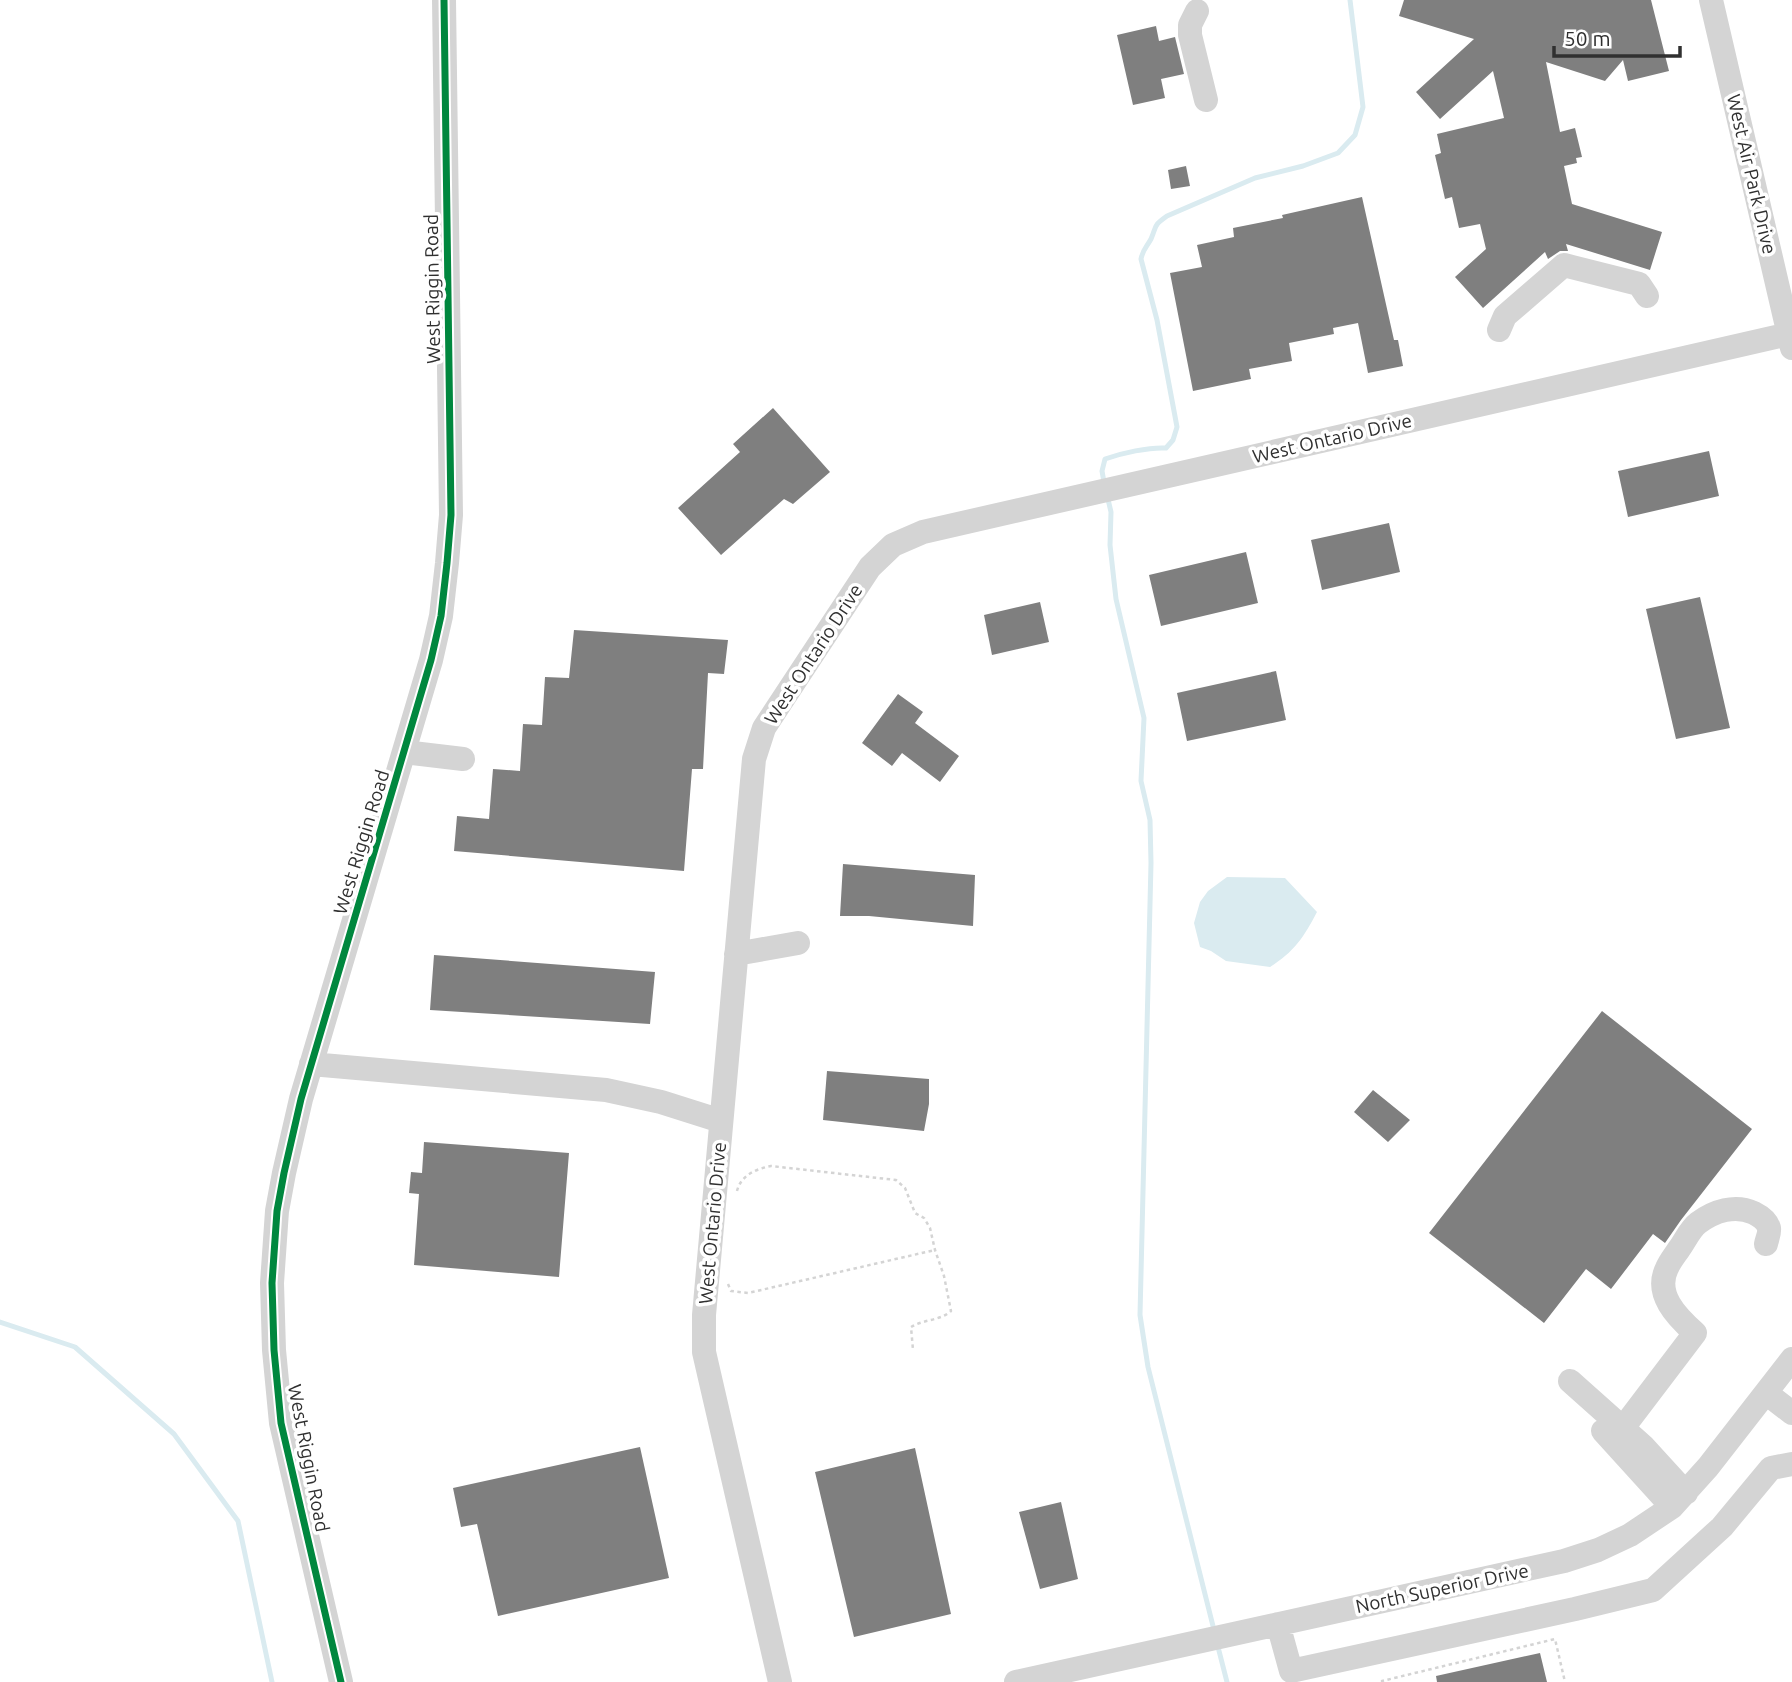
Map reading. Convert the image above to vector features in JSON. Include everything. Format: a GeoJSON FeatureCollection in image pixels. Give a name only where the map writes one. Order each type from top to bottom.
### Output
{"type":"FeatureCollection","features":[{"type":"Feature","properties":{"kind":"street","name":"West Riggin Road"},"geometry":{"type":"LineString","coordinates":[[341,1682],[281,1423],[274,1350],[272,1283],[277,1212],[301,1099],[431,660],[441,615],[451,515],[444,0]]}},
{"type":"Feature","properties":{"kind":"street","name":"West Air Park Drive"},"geometry":{"type":"LineString","coordinates":[[1711,0],[1790,341]]}},
{"type":"Feature","properties":{"kind":"street"},"geometry":{"type":"LineString","coordinates":[[1197,11],[1190,25],[1190,35],[1206,100]]}},
{"type":"Feature","properties":{"kind":"street"},"geometry":{"type":"LineString","coordinates":[[1499,330],[1505,316],[1564,265],[1639,284],[1647,296]]}},
{"type":"Feature","properties":{"kind":"street","name":"West Ontario Drive"},"geometry":{"type":"LineString","coordinates":[[780,1682],[704,1352],[704,1315],[754,759],[764,729],[870,567],[893,545],[923,532],[1790,341]]}},
{"type":"Feature","properties":{"kind":"street"},"geometry":{"type":"LineString","coordinates":[[404,752],[463,759]]}},
{"type":"Feature","properties":{"kind":"street"},"geometry":{"type":"LineString","coordinates":[[736,954],[798,943]]}},
{"type":"Feature","properties":{"kind":"street"},"geometry":{"type":"LineString","coordinates":[[312,1064],[606,1090],[661,1102],[721,1121]]}},
{"type":"Feature","properties":{"kind":"street"},"geometry":{"type":"LineString","coordinates":[[1618,1435],[1695,1333],[1675,1314],[1668,1303],[1663,1285],[1666,1269],[1696,1225],[1720,1211],[1746,1209],[1760,1216],[1770,1230],[1766,1244]]}},
{"type":"Feature","properties":{"kind":"street","name":"North Superior Drive"},"geometry":{"type":"LineString","coordinates":[[1016,1682],[1564,1561],[1598,1550],[1630,1535],[1679,1500],[1792,1359]]}},
{"type":"Feature","properties":{"kind":"street"},"geometry":{"type":"LineString","coordinates":[[1567,1388],[1618,1435],[1679,1500]]}},
{"type":"Feature","properties":{"kind":"street"},"geometry":{"type":"LineString","coordinates":[[1766,1393],[1792,1413]]}},
{"type":"Feature","properties":{"kind":"street"},"geometry":{"type":"LineString","coordinates":[[1278,1624],[1291,1671],[1653,1590],[1722,1527],[1771,1468],[1792,1464]]}},
{"type":"Feature","properties":{"kind":"path"},"geometry":{"type":"LineString","coordinates":[[736,1196],[739,1184],[748,1175],[771,1166],[896,1180],[905,1188],[915,1213],[924,1218],[930,1228],[951,1311],[945,1316],[919,1322],[911,1327],[914,1350]]}},
{"type":"Feature","properties":{"kind":"path"},"geometry":{"type":"LineString","coordinates":[[726,1280],[731,1291],[748,1293],[935,1250]]}},
{"type":"Feature","properties":{"kind":"path"},"geometry":{"type":"LineString","coordinates":[[1383,1682],[1555,1639],[1565,1682]]}},
{"type":"Feature","properties":{"kind":"shaded area"},"geometry":{"type":"Polygon","coordinates":[[[1227,877],[1285,878],[1317,912],[1298,943],[1270,967],[1226,961],[1200,947],[1194,923],[1200,902],[1208,891],[1227,877]]]}},
{"type":"Feature","properties":{"kind":"building"},"geometry":{"type":"Polygon","coordinates":[[[1404,0],[1651,0],[1669,71],[1628,81],[1623,60],[1605,81],[1546,62],[1560,132],[1575,128],[1582,157],[1576,158],[1577,163],[1564,166],[1572,204],[1662,232],[1650,270],[1566,244],[1568,251],[1560,251],[1548,259],[1545,252],[1483,308],[1455,277],[1486,249],[1480,224],[1459,228],[1452,197],[1445,199],[1435,155],[1441,153],[1437,134],[1504,118],[1493,71],[1440,119],[1416,92],[1474,39],[1399,16],[1404,0]]]}},
{"type":"Feature","properties":{"kind":"building"},"geometry":{"type":"Polygon","coordinates":[[[1156,26],[1159,41],[1175,37],[1184,74],[1161,79],[1165,98],[1133,105],[1117,35],[1156,26]]]}},
{"type":"Feature","properties":{"kind":"building"},"geometry":{"type":"Polygon","coordinates":[[[1186,166],[1190,186],[1171,189],[1168,170],[1186,166]]]}},
{"type":"Feature","properties":{"kind":"building"},"geometry":{"type":"Polygon","coordinates":[[[1362,197],[1394,340],[1398,340],[1403,366],[1368,373],[1358,323],[1333,328],[1334,334],[1289,343],[1292,361],[1249,369],[1251,379],[1193,391],[1170,273],[1202,267],[1197,245],[1234,237],[1233,228],[1362,197]]]}},
{"type":"Feature","properties":{"kind":"building"},"geometry":{"type":"Polygon","coordinates":[[[773,408],[830,472],[793,504],[784,499],[721,555],[678,508],[740,452],[733,444],[773,408]]]}},
{"type":"Feature","properties":{"kind":"building"},"geometry":{"type":"Polygon","coordinates":[[[1709,451],[1719,496],[1628,517],[1618,471],[1709,451]]]}},
{"type":"Feature","properties":{"kind":"building"},"geometry":{"type":"Polygon","coordinates":[[[1389,523],[1400,572],[1322,590],[1311,540],[1389,523]]]}},
{"type":"Feature","properties":{"kind":"building"},"geometry":{"type":"Polygon","coordinates":[[[1246,552],[1258,603],[1161,626],[1149,575],[1246,552]]]}},
{"type":"Feature","properties":{"kind":"building"},"geometry":{"type":"Polygon","coordinates":[[[1700,597],[1730,728],[1676,739],[1646,609],[1700,597]]]}},
{"type":"Feature","properties":{"kind":"building"},"geometry":{"type":"Polygon","coordinates":[[[1040,602],[1049,642],[992,655],[984,615],[1040,602]]]}},
{"type":"Feature","properties":{"kind":"building"},"geometry":{"type":"Polygon","coordinates":[[[574,630],[728,640],[724,674],[708,673],[703,769],[692,769],[684,871],[454,851],[457,816],[489,819],[493,769],[520,771],[523,724],[542,725],[545,677],[569,678],[574,630]]]}},
{"type":"Feature","properties":{"kind":"building"},"geometry":{"type":"Polygon","coordinates":[[[1276,671],[1286,720],[1187,741],[1177,693],[1276,671]]]}},
{"type":"Feature","properties":{"kind":"building"},"geometry":{"type":"Polygon","coordinates":[[[898,694],[923,712],[915,723],[959,756],[940,782],[902,753],[892,766],[862,743],[898,694]]]}},
{"type":"Feature","properties":{"kind":"building"},"geometry":{"type":"Polygon","coordinates":[[[843,864],[975,875],[973,926],[869,916],[840,916],[843,864]]]}},
{"type":"Feature","properties":{"kind":"building"},"geometry":{"type":"Polygon","coordinates":[[[434,955],[655,972],[650,1024],[430,1010],[434,955]]]}},
{"type":"Feature","properties":{"kind":"building"},"geometry":{"type":"Polygon","coordinates":[[[1602,1011],[1752,1129],[1665,1243],[1653,1234],[1611,1289],[1586,1269],[1544,1323],[1429,1233],[1602,1011]]]}},
{"type":"Feature","properties":{"kind":"building"},"geometry":{"type":"Polygon","coordinates":[[[827,1071],[929,1079],[929,1104],[924,1131],[823,1120],[827,1071]]]}},
{"type":"Feature","properties":{"kind":"building"},"geometry":{"type":"Polygon","coordinates":[[[1373,1090],[1410,1120],[1388,1142],[1354,1112],[1373,1090]]]}},
{"type":"Feature","properties":{"kind":"building"},"geometry":{"type":"Polygon","coordinates":[[[424,1142],[569,1153],[559,1277],[414,1265],[419,1194],[409,1193],[411,1172],[422,1173],[424,1142]]]}},
{"type":"Feature","properties":{"kind":"building"},"geometry":{"type":"Polygon","coordinates":[[[640,1447],[669,1578],[498,1616],[477,1524],[461,1527],[453,1488],[640,1447]]]}},
{"type":"Feature","properties":{"kind":"building"},"geometry":{"type":"Polygon","coordinates":[[[915,1448],[951,1614],[854,1637],[815,1472],[915,1448]]]}},
{"type":"Feature","properties":{"kind":"building"},"geometry":{"type":"Polygon","coordinates":[[[1061,1502],[1078,1579],[1040,1589],[1019,1512],[1061,1502]]]}},
{"type":"Feature","properties":{"kind":"building"},"geometry":{"type":"Polygon","coordinates":[[[1540,1653],[1547,1682],[1437,1682],[1436,1676],[1540,1653]]]}},
{"type":"Feature","properties":{"kind":"waterway"},"geometry":{"type":"LineString","coordinates":[[1104,482],[1102,471],[1105,459],[1152,448],[1166,448],[1173,440],[1177,427],[1157,320],[1141,259],[1156,226],[1167,216],[1255,178],[1303,166],[1338,153],[1355,135],[1363,107],[1350,0]]}},
{"type":"Feature","properties":{"kind":"waterway"},"geometry":{"type":"LineString","coordinates":[[1107,495],[1111,512],[1110,545],[1116,599],[1144,718],[1141,781],[1150,820],[1140,1315],[1148,1367],[1214,1630]]}},
{"type":"Feature","properties":{"kind":"waterway"},"geometry":{"type":"LineString","coordinates":[[0,1322],[75,1347],[174,1434],[238,1521],[272,1682]]}},
{"type":"Feature","properties":{"kind":"waterway"},"geometry":{"type":"LineString","coordinates":[[1217,1643],[1227,1682]]}},
{"type":"Feature","properties":{"kind":"cycle path"},"geometry":{"type":"LineString","coordinates":[[341,1682],[281,1423],[274,1350],[272,1283],[277,1211],[301,1099],[431,660],[441,616],[451,515],[444,0]]}}]}
